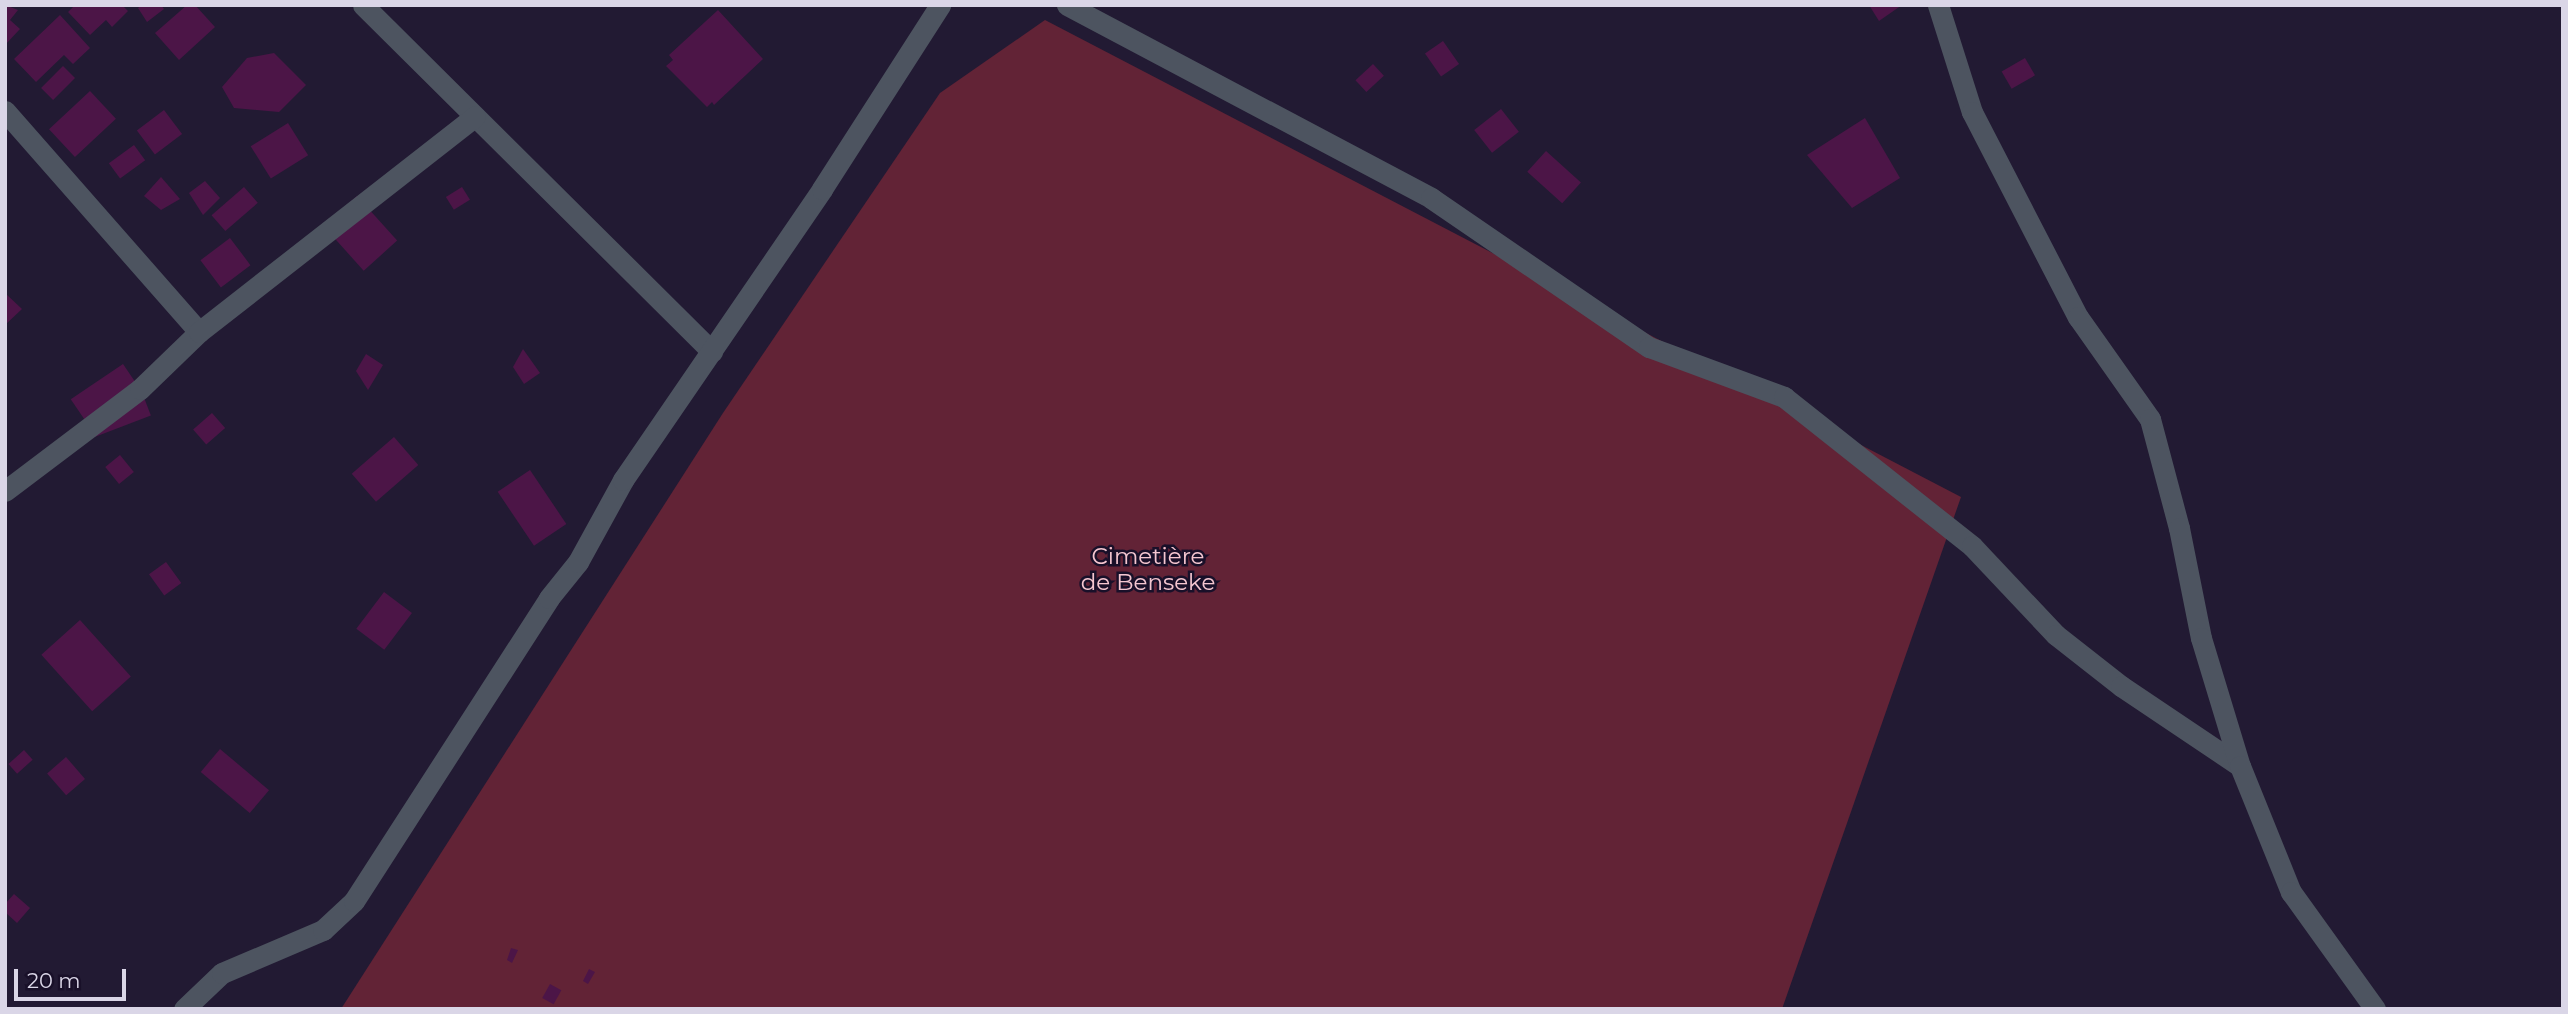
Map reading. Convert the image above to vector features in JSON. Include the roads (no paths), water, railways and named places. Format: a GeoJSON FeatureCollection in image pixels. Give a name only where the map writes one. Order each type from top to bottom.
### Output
{"type":"FeatureCollection","features":[{"type":"Feature","properties":{"kind":"street"},"geometry":{"type":"LineString","coordinates":[[363,5],[712,352]]}},
{"type":"Feature","properties":{"kind":"street"},"geometry":{"type":"LineString","coordinates":[[184,1009],[222,973],[323,930],[348,909],[459,744],[549,598],[578,562],[623,480],[712,352],[940,5]]}},
{"type":"Feature","properties":{"kind":"street"},"geometry":{"type":"LineString","coordinates":[[1067,5],[1431,198],[1649,347],[1784,397],[1972,546],[2056,635],[2121,686],[2240,766]]}},
{"type":"Feature","properties":{"kind":"street"},"geometry":{"type":"LineString","coordinates":[[1938,5],[1972,113],[2078,317],[2150,419],[2179,528],[2201,638],[2240,766],[2291,892],[2375,1009]]}},
{"type":"Feature","properties":{"kind":"street"},"geometry":{"type":"LineString","coordinates":[[5,111],[200,332]]}},
{"type":"Feature","properties":{"kind":"street"},"geometry":{"type":"LineString","coordinates":[[5,491],[140,389],[200,332],[475,116]]}},
{"type":"Feature","properties":{"kind":"park label","name":"Cimetière de Benseke"},"geometry":{"type":"Point","coordinates":[1148,569]}}]}
